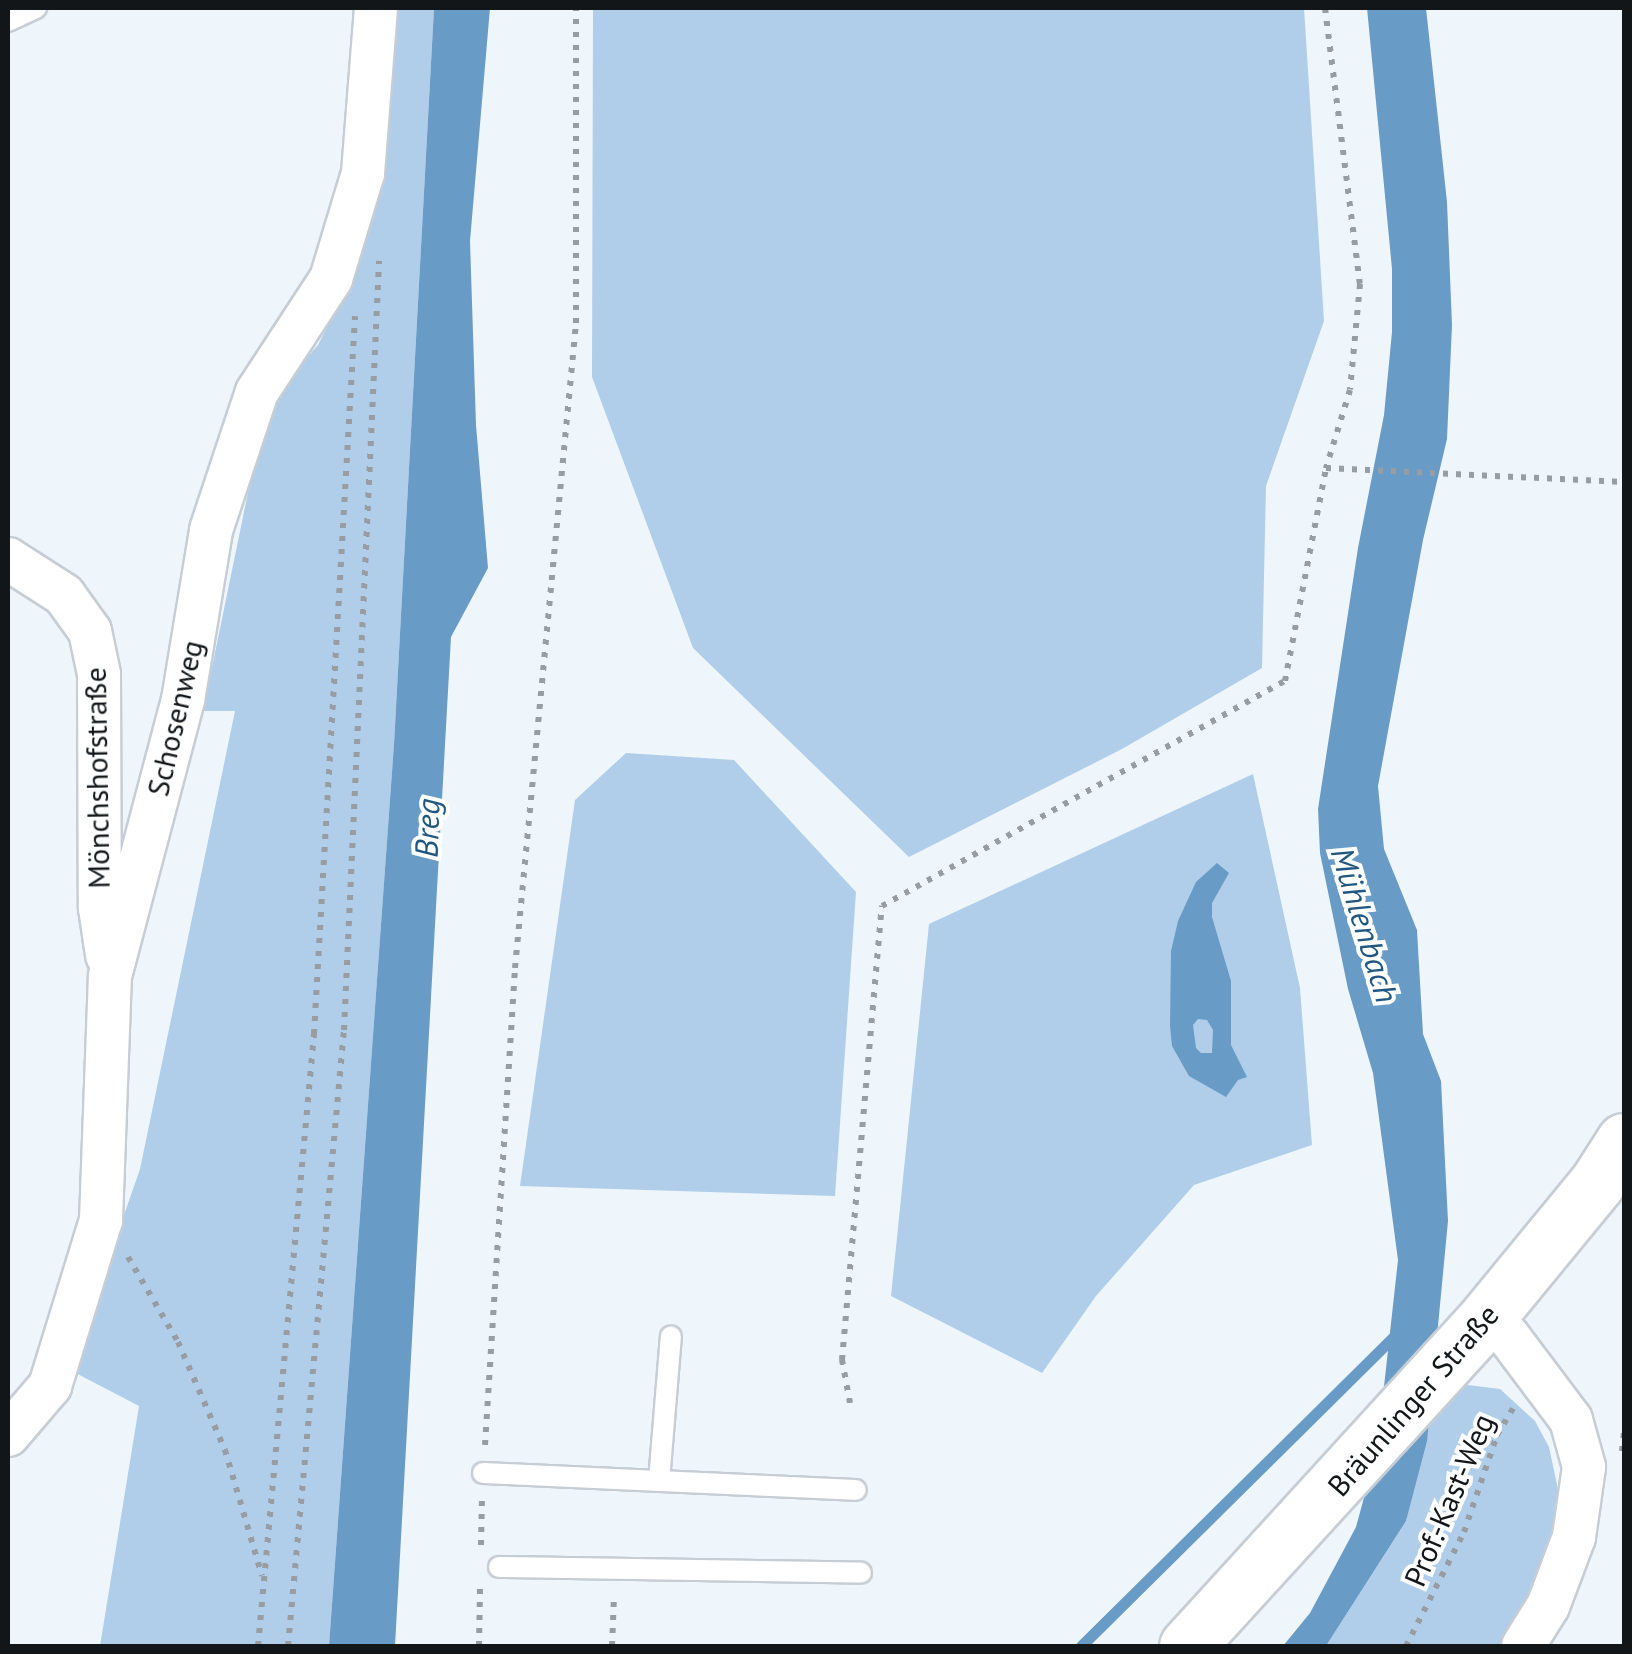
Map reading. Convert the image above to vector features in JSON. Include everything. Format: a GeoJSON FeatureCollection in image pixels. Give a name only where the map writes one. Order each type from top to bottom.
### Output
{"type":"FeatureCollection","features":[{"type":"Feature","properties":{"kind":"main road","name":"Bräunlinger Straße"},"geometry":{"type":"LineString","coordinates":[[1187,1646],[1343,1480],[1487,1316],[1597,1183],[1624,1141]]}},
{"type":"Feature","properties":{"kind":"street","name":"Schosenweg"},"geometry":{"type":"LineString","coordinates":[[8,1435],[50,1386],[101,1220],[110,976],[183,700],[212,530],[256,392],[331,279],[363,172],[376,8]]}},
{"type":"Feature","properties":{"kind":"street","name":"Mönchshofstraße"},"geometry":{"type":"LineString","coordinates":[[8,560],[64,595],[90,631],[100,674],[100,908],[110,976]]}},
{"type":"Feature","properties":{"kind":"street"},"geometry":{"type":"LineString","coordinates":[[1487,1316],[1572,1420],[1584,1468],[1574,1536],[1548,1606],[1523,1646]]}},
{"type":"Feature","properties":{"kind":"lane"},"geometry":{"type":"LineString","coordinates":[[8,21],[36,8]]}},
{"type":"Feature","properties":{"kind":"lane"},"geometry":{"type":"LineString","coordinates":[[659,1481],[671,1336]]}},
{"type":"Feature","properties":{"kind":"lane"},"geometry":{"type":"LineString","coordinates":[[483,1473],[856,1490]]}},
{"type":"Feature","properties":{"kind":"lane"},"geometry":{"type":"LineString","coordinates":[[499,1567],[861,1573]]}},
{"type":"Feature","properties":{"kind":"path"},"geometry":{"type":"LineString","coordinates":[[483,1473],[516,968],[576,323],[576,8]]}},
{"type":"Feature","properties":{"kind":"path"},"geometry":{"type":"LineString","coordinates":[[850,1404],[842,1360],[882,906],[1285,681],[1326,468],[1350,390],[1360,284],[1324,8]]}},
{"type":"Feature","properties":{"kind":"path"},"geometry":{"type":"LineString","coordinates":[[288,1646],[344,1030],[380,260]]}},
{"type":"Feature","properties":{"kind":"path"},"geometry":{"type":"LineString","coordinates":[[258,1646],[314,1034],[355,310]]}},
{"type":"Feature","properties":{"kind":"path"},"geometry":{"type":"LineString","coordinates":[[1326,468],[1367,466],[1454,475],[1624,482]]}},
{"type":"Feature","properties":{"kind":"path"},"geometry":{"type":"LineString","coordinates":[[101,1220],[142,1276],[178,1342],[225,1450],[264,1582]]}},
{"type":"Feature","properties":{"kind":"path","name":"Prof.-Kast-Weg"},"geometry":{"type":"LineString","coordinates":[[1406,1646],[1464,1532],[1496,1435],[1536,1372]]}},
{"type":"Feature","properties":{"kind":"path"},"geometry":{"type":"LineString","coordinates":[[612,1646],[615,1570]]}},
{"type":"Feature","properties":{"kind":"shaded area"},"geometry":{"type":"Polygon","coordinates":[[[391,8],[434,8],[394,744],[329,1646],[100,1646],[139,1406],[70,1370],[140,1169],[235,711],[203,711],[252,473],[263,428],[287,380],[318,345],[342,298],[391,8]]]}},
{"type":"Feature","properties":{"kind":"shaded area"},"geometry":{"type":"Polygon","coordinates":[[[593,8],[1304,8],[1324,321],[1266,486],[1262,668],[1122,749],[909,857],[693,648],[592,377],[593,8]]]}},
{"type":"Feature","properties":{"kind":"shaded area"},"geometry":{"type":"Polygon","coordinates":[[[626,753],[734,760],[856,892],[835,1196],[520,1186],[575,800],[626,753]]]}},
{"type":"Feature","properties":{"kind":"shaded area"},"geometry":{"type":"Polygon","coordinates":[[[1253,774],[1300,988],[1312,1145],[1194,1185],[1096,1296],[1042,1373],[891,1296],[929,924],[1253,774]]]}},
{"type":"Feature","properties":{"kind":"shaded area"},"geometry":{"type":"Polygon","coordinates":[[[1468,1385],[1500,1389],[1535,1421],[1549,1447],[1559,1494],[1553,1546],[1534,1598],[1501,1646],[1326,1646],[1406,1521],[1430,1409],[1454,1389],[1468,1385]]]}},
{"type":"Feature","properties":{"kind":"water","name":"Breg"},"geometry":{"type":"Polygon","coordinates":[[[434,8],[490,8],[470,241],[476,425],[488,568],[451,637],[395,1646],[329,1646],[394,744],[434,8]]]}},
{"type":"Feature","properties":{"kind":"water","name":"Mühlenbach"},"geometry":{"type":"Polygon","coordinates":[[[1367,8],[1426,8],[1447,202],[1452,325],[1447,439],[1423,540],[1378,786],[1384,849],[1417,930],[1423,1034],[1441,1081],[1448,1221],[1427,1441],[1406,1521],[1326,1646],[1283,1646],[1310,1613],[1356,1527],[1377,1450],[1398,1260],[1373,1073],[1348,989],[1320,853],[1318,809],[1358,548],[1384,415],[1392,332],[1392,269],[1367,8]]]}},
{"type":"Feature","properties":{"kind":"water"},"geometry":{"type":"Polygon","coordinates":[[[1217,863],[1229,873],[1212,903],[1212,917],[1231,981],[1231,1045],[1247,1077],[1238,1080],[1226,1097],[1189,1076],[1172,1046],[1171,951],[1178,921],[1196,882],[1217,863]],[[1198,1019],[1193,1025],[1196,1048],[1201,1053],[1212,1053],[1213,1030],[1207,1020],[1198,1019]]]}},
{"type":"Feature","properties":{"kind":"waterway"},"geometry":{"type":"LineString","coordinates":[[1081,1646],[1399,1331]]}}]}
